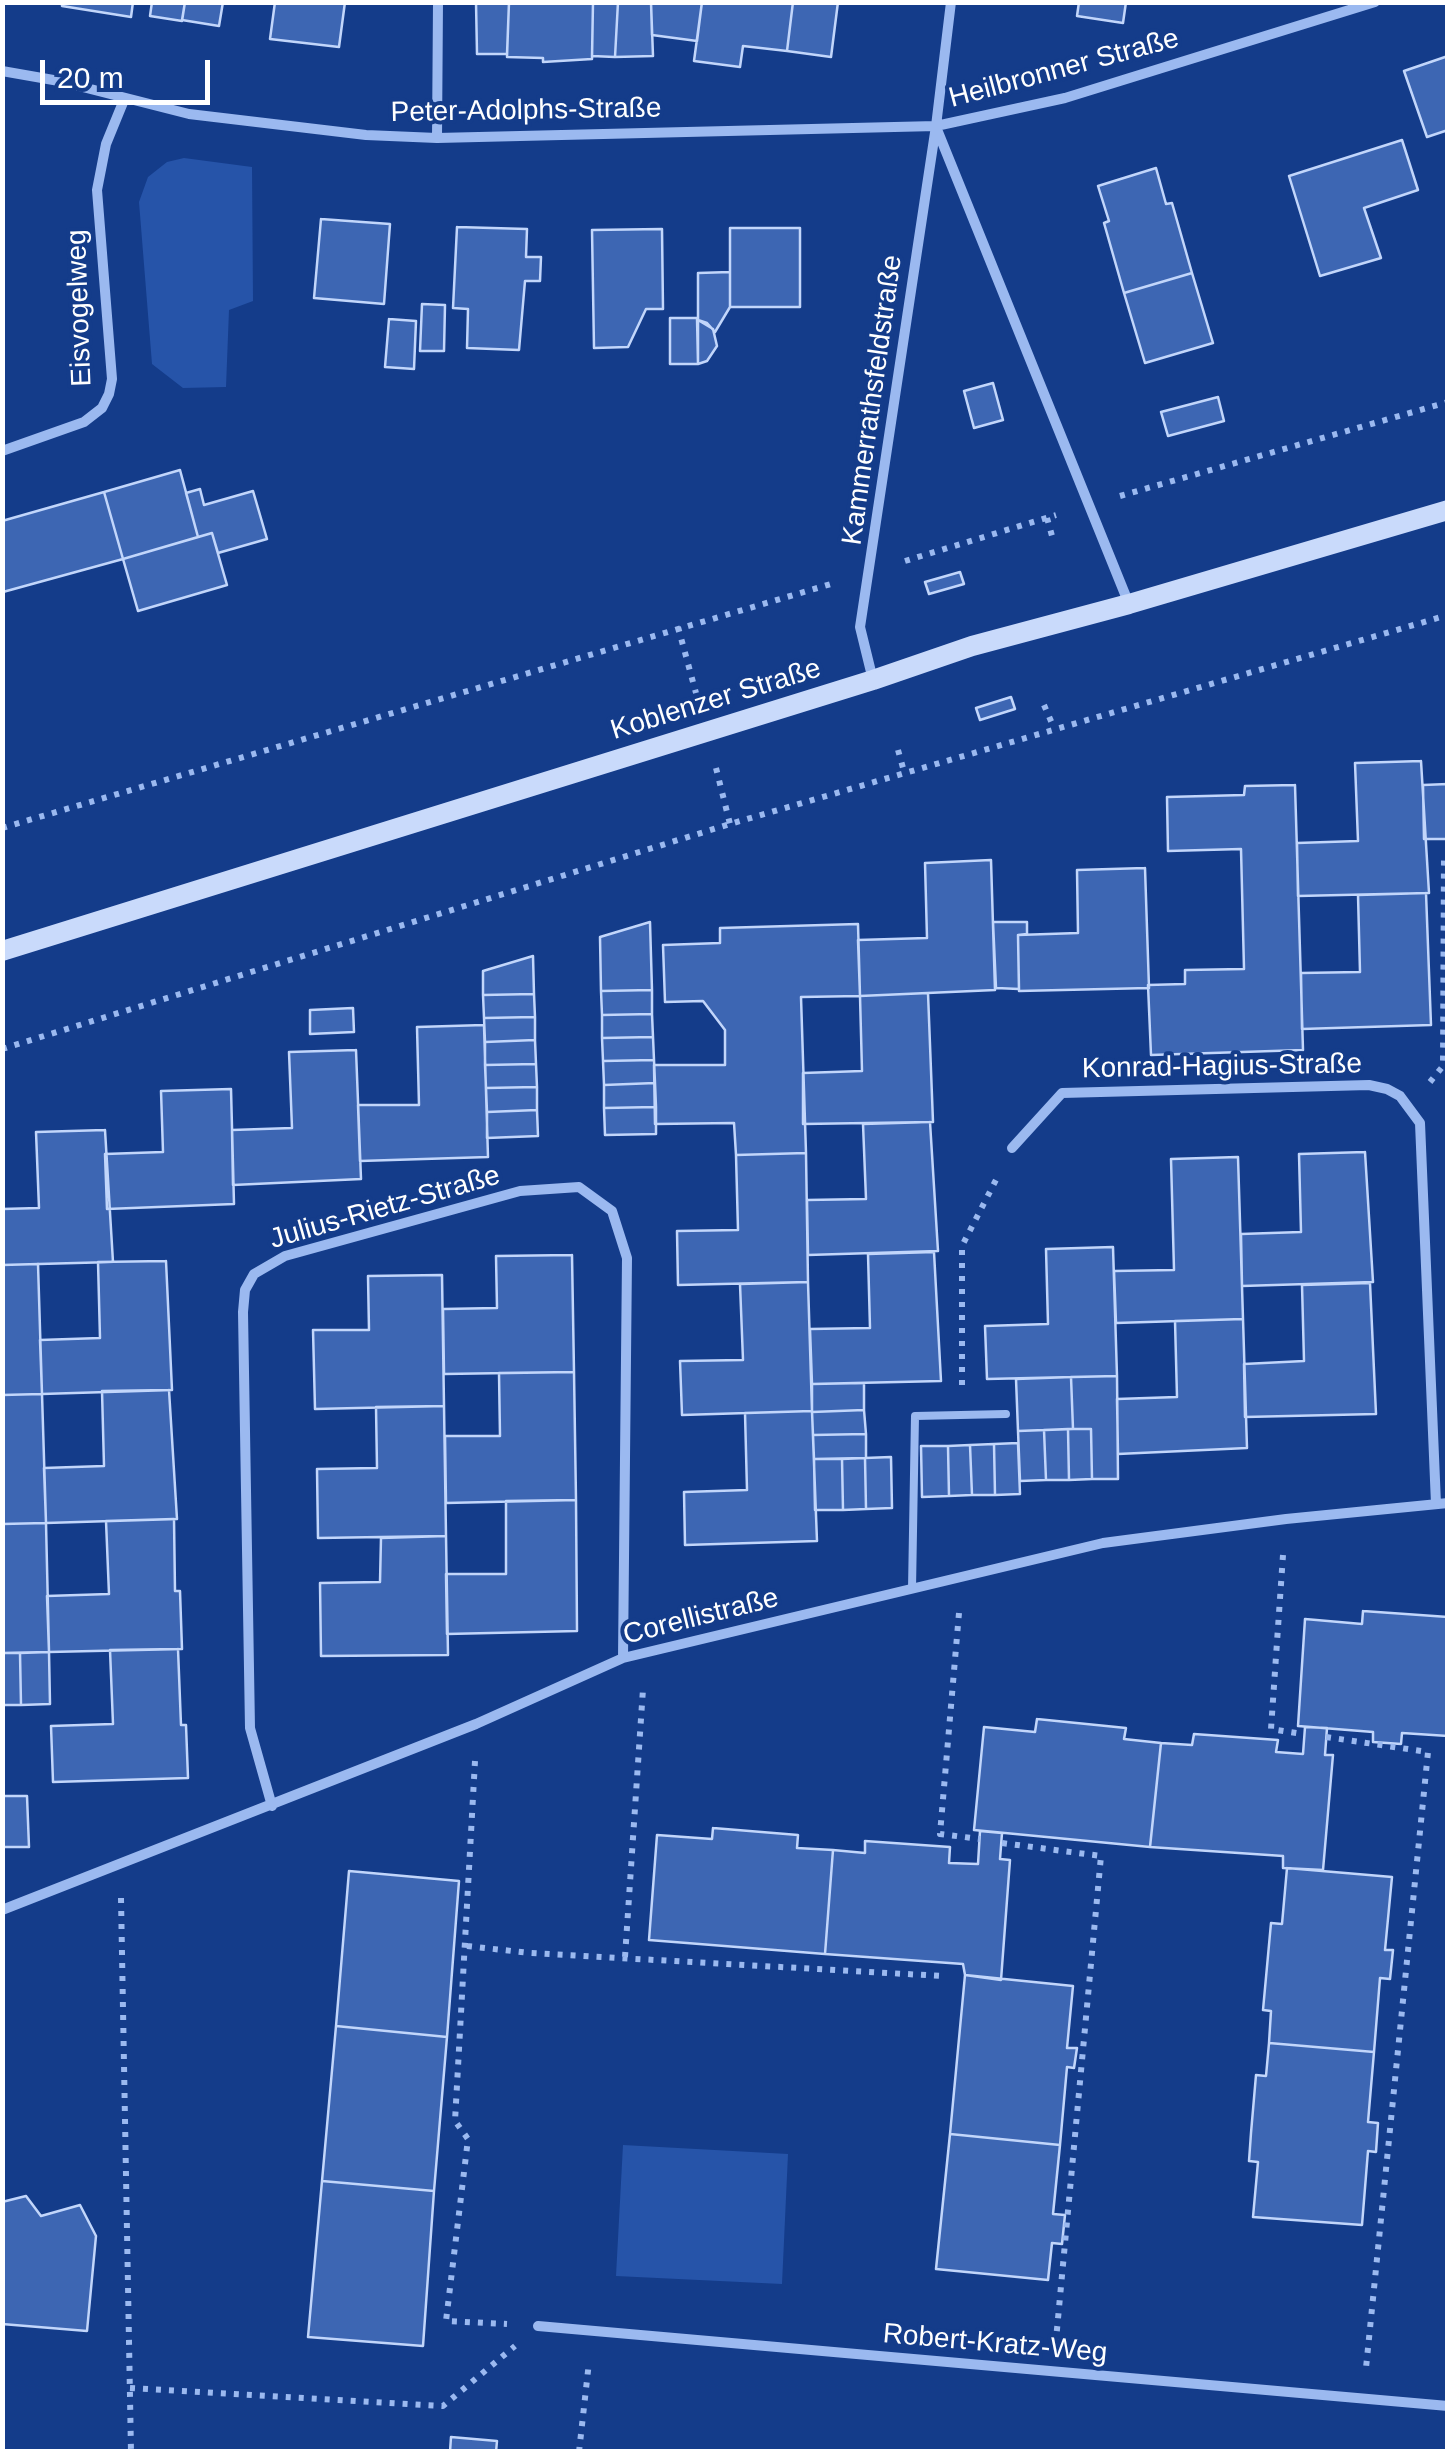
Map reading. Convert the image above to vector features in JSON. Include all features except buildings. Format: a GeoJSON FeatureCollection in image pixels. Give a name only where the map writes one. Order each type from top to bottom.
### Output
{"type":"FeatureCollection","features":[{"type":"Feature","properties":{"kind":"main road","name":"Koblenzer Straße"},"geometry":{"type":"LineString","coordinates":[[2,950],[972,646],[1448,510]]}},
{"type":"Feature","properties":{"kind":"street"},"geometry":{"type":"LineString","coordinates":[[436,138],[438,2]]}},
{"type":"Feature","properties":{"kind":"street","name":"Kammerrathsfeldstraße"},"geometry":{"type":"LineString","coordinates":[[873,680],[860,627],[936,126],[951,2]]}},
{"type":"Feature","properties":{"kind":"street","name":"Heilbronner Straße"},"geometry":{"type":"LineString","coordinates":[[936,126],[1065,98],[1375,2]]}},
{"type":"Feature","properties":{"kind":"street","name":"Peter-Adolphs-Straße"},"geometry":{"type":"LineString","coordinates":[[2,72],[59,81],[189,114],[366,135],[436,138],[936,126]]}},
{"type":"Feature","properties":{"kind":"street","name":"Eisvogelweg"},"geometry":{"type":"LineString","coordinates":[[2,451],[84,422],[102,408],[109,394],[112,378],[97,190],[106,144],[124,100]]}},
{"type":"Feature","properties":{"kind":"street","name":"Kammerrathsfeldstraße"},"geometry":{"type":"LineString","coordinates":[[936,126],[1128,604]]}},
{"type":"Feature","properties":{"kind":"street","name":"Konrad-Hagius-Straße"},"geometry":{"type":"LineString","coordinates":[[1012,1148],[1062,1092],[1369,1085],[1386,1088],[1410,1106]]}},
{"type":"Feature","properties":{"kind":"street"},"geometry":{"type":"LineString","coordinates":[[1410,1106],[1420,1123],[1442,1504]]}},
{"type":"Feature","properties":{"kind":"street","name":"Julius-Rietz-Straße"},"geometry":{"type":"LineString","coordinates":[[272,1806],[250,1728],[243,1312],[245,1290],[254,1274],[286,1256],[520,1191],[579,1187],[612,1211],[627,1258],[623,1658]]}},
{"type":"Feature","properties":{"kind":"street","name":"Corellistraße"},"geometry":{"type":"LineString","coordinates":[[2,1910],[476,1724],[623,1658],[1104,1544],[1286,1518],[1442,1504]]}},
{"type":"Feature","properties":{"kind":"street","name":"Robert-Kratz-Weg"},"geometry":{"type":"LineString","coordinates":[[538,2326],[1448,2406]]}},
{"type":"Feature","properties":{"kind":"lane"},"geometry":{"type":"LineString","coordinates":[[912,1589],[914,1416],[1006,1414]]}},
{"type":"Feature","properties":{"kind":"path"},"geometry":{"type":"LineString","coordinates":[[2,828],[646,640],[678,627],[870,574],[1086,505],[1448,402]]}},
{"type":"Feature","properties":{"kind":"path"},"geometry":{"type":"LineString","coordinates":[[1047,518],[1054,543]]}},
{"type":"Feature","properties":{"kind":"path"},"geometry":{"type":"LineString","coordinates":[[2,1049],[730,824],[1448,615]]}},
{"type":"Feature","properties":{"kind":"path"},"geometry":{"type":"LineString","coordinates":[[1044,705],[1054,728]]}},
{"type":"Feature","properties":{"kind":"path"},"geometry":{"type":"LineString","coordinates":[[898,750],[905,775]]}},
{"type":"Feature","properties":{"kind":"path"},"geometry":{"type":"LineString","coordinates":[[1410,1106],[1443,1066],[1444,855],[1448,855]]}},
{"type":"Feature","properties":{"kind":"path"},"geometry":{"type":"LineString","coordinates":[[963,1415],[962,1246],[1012,1148]]}},
{"type":"Feature","properties":{"kind":"path"},"geometry":{"type":"LineString","coordinates":[[1286,1518],[1272,1729],[1304,1734]]}},
{"type":"Feature","properties":{"kind":"path"},"geometry":{"type":"LineString","coordinates":[[962,1577],[940,1834],[980,1839]]}},
{"type":"Feature","properties":{"kind":"path"},"geometry":{"type":"LineString","coordinates":[[625,1957],[645,1652]]}},
{"type":"Feature","properties":{"kind":"path"},"geometry":{"type":"LineString","coordinates":[[476,1724],[455,2121],[468,2138],[446,2321],[538,2326]]}},
{"type":"Feature","properties":{"kind":"path"},"geometry":{"type":"LineString","coordinates":[[1326,1737],[1428,1752],[1363,2399]]}},
{"type":"Feature","properties":{"kind":"path"},"geometry":{"type":"LineString","coordinates":[[1002,1843],[1101,1856],[1053,2371]]}},
{"type":"Feature","properties":{"kind":"path"},"geometry":{"type":"LineString","coordinates":[[121,1865],[131,2452]]}},
{"type":"Feature","properties":{"kind":"path"},"geometry":{"type":"LineString","coordinates":[[466,1946],[942,1976]]}},
{"type":"Feature","properties":{"kind":"path"},"geometry":{"type":"LineString","coordinates":[[130,2388],[443,2406],[538,2326]]}},
{"type":"Feature","properties":{"kind":"path"},"geometry":{"type":"LineString","coordinates":[[579,2452],[592,2330]]}},
{"type":"Feature","properties":{"kind":"shaded area"},"geometry":{"type":"Polygon","coordinates":[[[184,158],[252,167],[253,301],[229,310],[226,387],[183,388],[152,364],[139,202],[148,177],[167,162],[184,158]]]}},
{"type":"Feature","properties":{"kind":"shaded area"},"geometry":{"type":"Polygon","coordinates":[[[623,2145],[788,2154],[782,2284],[616,2276],[623,2145]]]}}]}
